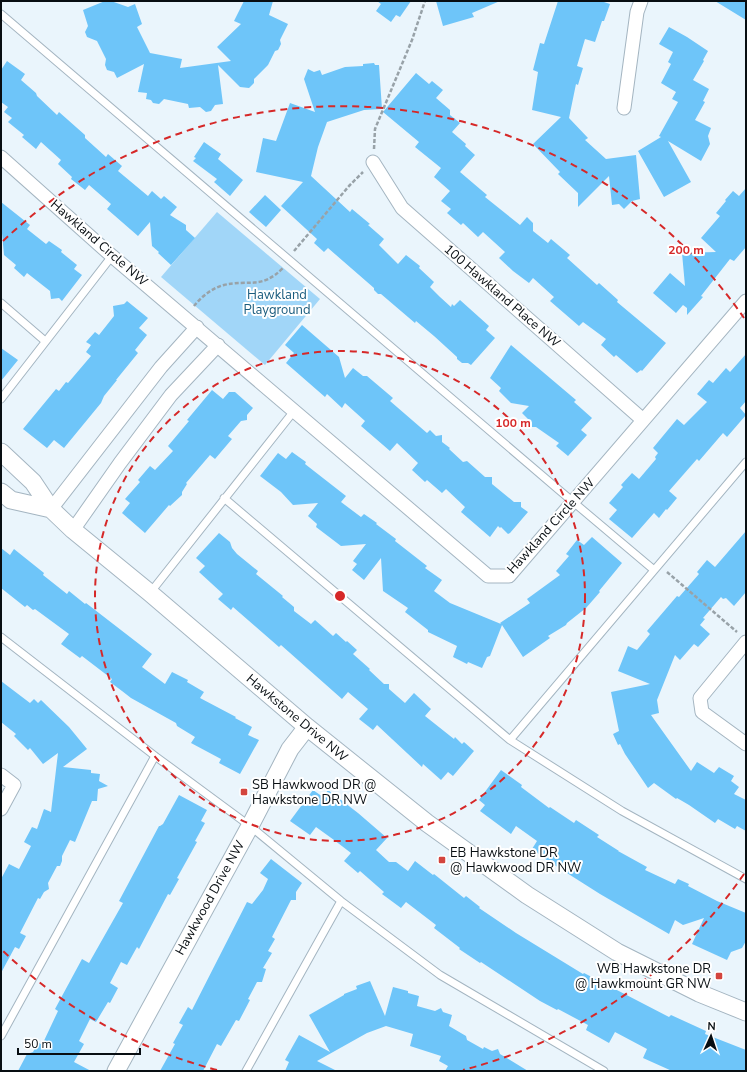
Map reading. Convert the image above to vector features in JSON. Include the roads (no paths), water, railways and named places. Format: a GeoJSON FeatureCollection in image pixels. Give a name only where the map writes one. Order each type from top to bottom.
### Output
{"type":"FeatureCollection","features":[{"type":"Feature","properties":{"kind":"street"},"geometry":{"type":"LineString","coordinates":[[624,108],[637,12],[642,1]]}},
{"type":"Feature","properties":{"kind":"street","name":"Hawkland Circle NW"},"geometry":{"type":"LineString","coordinates":[[1,157],[112,256],[488,576],[509,576],[574,503],[643,420],[746,301]]}},
{"type":"Feature","properties":{"kind":"street","name":"100 Hawkland Place NW"},"geometry":{"type":"LineString","coordinates":[[373,162],[402,208],[643,420]]}},
{"type":"Feature","properties":{"kind":"street"},"geometry":{"type":"LineString","coordinates":[[1,492],[11,500],[51,509],[161,367],[197,327]]}},
{"type":"Feature","properties":{"kind":"street"},"geometry":{"type":"LineString","coordinates":[[73,530],[120,463],[171,395],[218,345]]}},
{"type":"Feature","properties":{"kind":"street","name":"Hawkstone Drive NW"},"geometry":{"type":"LineString","coordinates":[[1,452],[33,482],[51,509],[73,530],[150,593],[307,727],[427,823],[527,895],[617,952],[699,993],[746,1012]]}},
{"type":"Feature","properties":{"kind":"street"},"geometry":{"type":"LineString","coordinates":[[746,642],[700,698],[702,712],[746,744]]}},
{"type":"Feature","properties":{"kind":"street","name":"Hawkwood Drive NW"},"geometry":{"type":"LineString","coordinates":[[116,1071],[250,826],[290,749],[307,727]]}},
{"type":"Feature","properties":{"kind":"street"},"geometry":{"type":"LineString","coordinates":[[1,775],[14,785],[1,810]]}},
{"type":"Feature","properties":{"kind":"lane"},"geometry":{"type":"LineString","coordinates":[[1,14],[654,570]]}},
{"type":"Feature","properties":{"kind":"lane"},"geometry":{"type":"LineString","coordinates":[[1,399],[112,256]]}},
{"type":"Feature","properties":{"kind":"lane"},"geometry":{"type":"LineString","coordinates":[[1,304],[45,341]]}},
{"type":"Feature","properties":{"kind":"lane"},"geometry":{"type":"LineString","coordinates":[[150,593],[294,411]]}},
{"type":"Feature","properties":{"kind":"lane"},"geometry":{"type":"LineString","coordinates":[[510,740],[746,462]]}},
{"type":"Feature","properties":{"kind":"lane"},"geometry":{"type":"LineString","coordinates":[[224,498],[510,740],[622,811],[746,879]]}},
{"type":"Feature","properties":{"kind":"lane"},"geometry":{"type":"LineString","coordinates":[[1,637],[155,756],[250,826],[341,901],[440,975],[604,1071]]}},
{"type":"Feature","properties":{"kind":"lane"},"geometry":{"type":"LineString","coordinates":[[1,1036],[155,756]]}},
{"type":"Feature","properties":{"kind":"lane"},"geometry":{"type":"LineString","coordinates":[[246,1071],[341,901]]}},
{"type":"Feature","properties":{"kind":"place","name":"SB Hawkwood DR @ Hawkstone DR NW"},"geometry":{"type":"Point","coordinates":[244,792]}},
{"type":"Feature","properties":{"kind":"place","name":"EB Hawkstone DR @ Hawkwood DR NW"},"geometry":{"type":"Point","coordinates":[442,860]}},
{"type":"Feature","properties":{"kind":"place","name":"WB Hawkstone DR @ Hawkmount GR NW"},"geometry":{"type":"Point","coordinates":[719,976]}},
{"type":"Feature","properties":{"kind":"park label","name":"Hawkland Playground"},"geometry":{"type":"Point","coordinates":[277,302]}}]}
